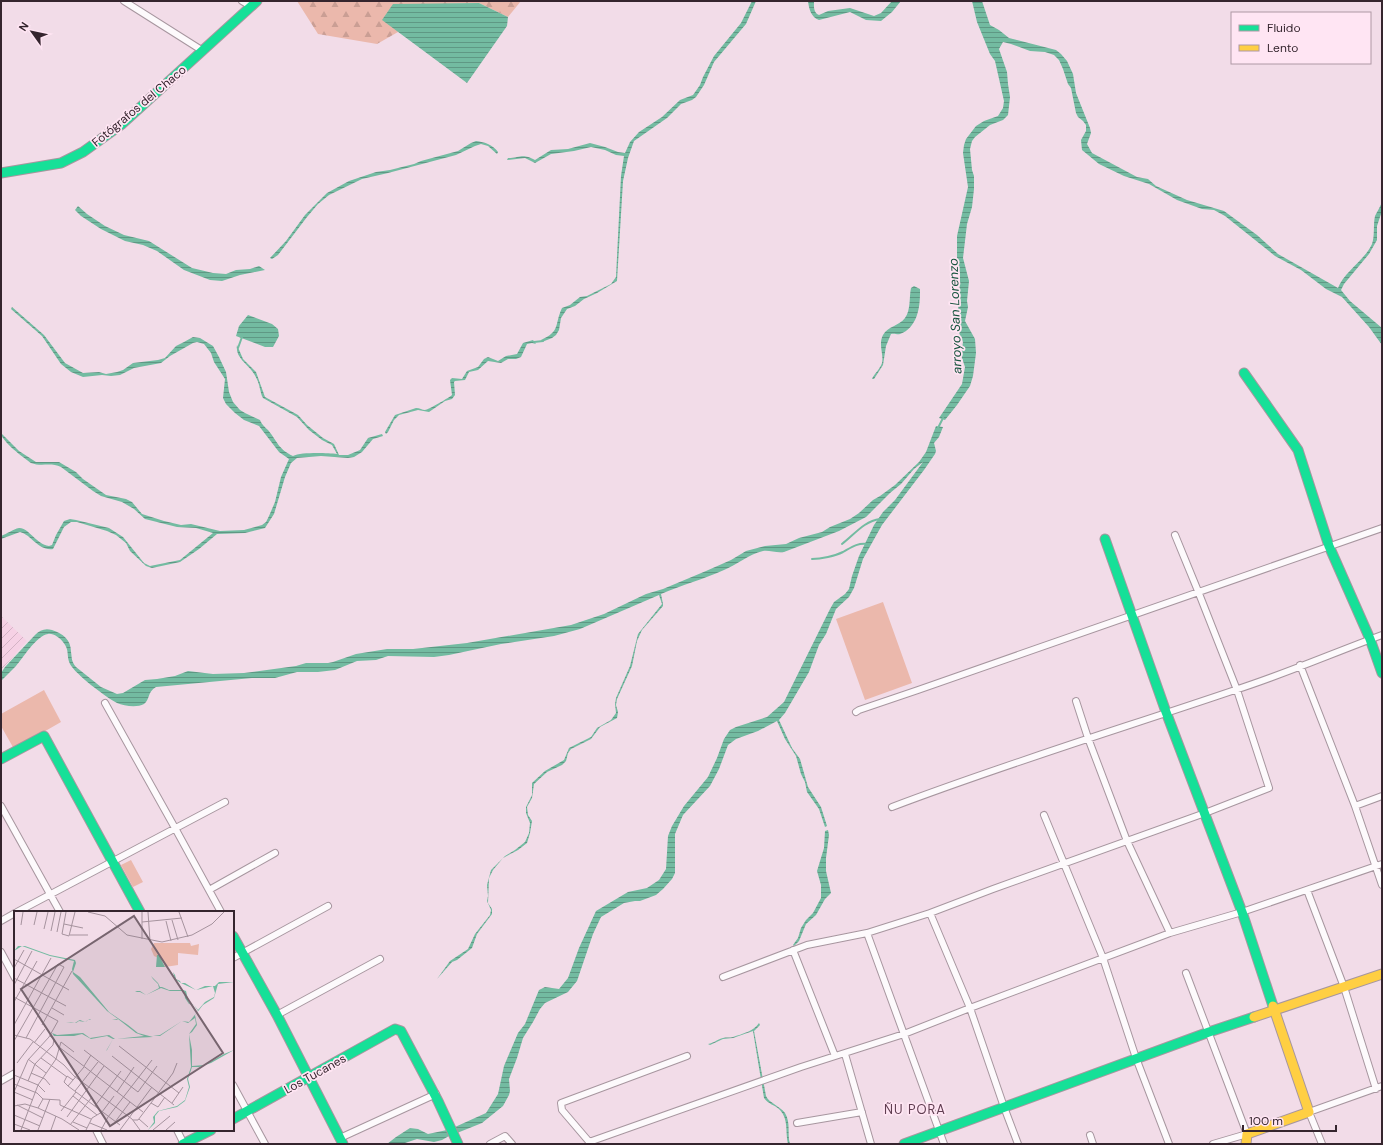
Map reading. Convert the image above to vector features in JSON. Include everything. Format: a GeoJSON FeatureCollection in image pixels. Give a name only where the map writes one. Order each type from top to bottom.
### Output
{"type":"FeatureCollection","features":[{"type":"Feature","properties":{"kind":"street"},"geometry":{"type":"LineString","coordinates":[[124,1],[203,51]]}},
{"type":"Feature","properties":{"kind":"street"},"geometry":{"type":"LineString","coordinates":[[242,1],[254,4]]}},
{"type":"Feature","properties":{"kind":"street","name":"Fotógrafos del Chaco"},"geometry":{"type":"LineString","coordinates":[[1,172],[61,163],[84,152],[122,124],[254,4]]}},
{"type":"Feature","properties":{"kind":"street"},"geometry":{"type":"LineString","coordinates":[[1244,373],[1298,450],[1329,546],[1370,639],[1382,673]]}},
{"type":"Feature","properties":{"kind":"street"},"geometry":{"type":"LineString","coordinates":[[856,712],[1198,591],[1382,528]]}},
{"type":"Feature","properties":{"kind":"street"},"geometry":{"type":"LineString","coordinates":[[723,977],[807,945],[867,933],[930,913],[1269,788],[1237,690],[1175,535]]}},
{"type":"Feature","properties":{"kind":"street"},"geometry":{"type":"LineString","coordinates":[[1105,539],[1166,712],[1242,912],[1309,1112],[1322,1144]]}},
{"type":"Feature","properties":{"kind":"street"},"geometry":{"type":"LineString","coordinates":[[892,807],[952,784],[1166,712],[1237,690],[1382,635]]}},
{"type":"Feature","properties":{"kind":"street"},"geometry":{"type":"LineString","coordinates":[[1300,665],[1355,806],[1382,885]]}},
{"type":"Feature","properties":{"kind":"street"},"geometry":{"type":"LineString","coordinates":[[1076,701],[1088,738],[1127,841],[1170,933]]}},
{"type":"Feature","properties":{"kind":"street"},"geometry":{"type":"LineString","coordinates":[[105,703],[176,828],[220,911]]}},
{"type":"Feature","properties":{"kind":"street"},"geometry":{"type":"LineString","coordinates":[[1,759],[44,736],[139,911]]}},
{"type":"Feature","properties":{"kind":"street"},"geometry":{"type":"LineString","coordinates":[[1355,806],[1382,796]]}},
{"type":"Feature","properties":{"kind":"street"},"geometry":{"type":"LineString","coordinates":[[20,911],[224,802]]}},
{"type":"Feature","properties":{"kind":"street"},"geometry":{"type":"LineString","coordinates":[[1,806],[59,911]]}},
{"type":"Feature","properties":{"kind":"street"},"geometry":{"type":"LineString","coordinates":[[1044,815],[1103,958],[1136,1058],[1169,1144]]}},
{"type":"Feature","properties":{"kind":"street"},"geometry":{"type":"LineString","coordinates":[[209,890],[275,853]]}},
{"type":"Feature","properties":{"kind":"street"},"geometry":{"type":"LineString","coordinates":[[687,1056],[561,1103],[562,1110],[590,1143],[835,1056],[904,1034],[1170,933],[1242,912],[1382,864]]}},
{"type":"Feature","properties":{"kind":"street"},"geometry":{"type":"LineString","coordinates":[[1213,1144],[1247,1134],[1379,1088],[1344,987],[1307,890]]}},
{"type":"Feature","properties":{"kind":"street"},"geometry":{"type":"LineString","coordinates":[[234,957],[328,906]]}},
{"type":"Feature","properties":{"kind":"street"},"geometry":{"type":"LineString","coordinates":[[930,913],[970,1008],[1018,1144]]}},
{"type":"Feature","properties":{"kind":"street"},"geometry":{"type":"LineString","coordinates":[[1,921],[14,914]]}},
{"type":"Feature","properties":{"kind":"street"},"geometry":{"type":"LineString","coordinates":[[867,933],[944,1144]]}},
{"type":"Feature","properties":{"kind":"street"},"geometry":{"type":"LineString","coordinates":[[234,938],[277,1016],[341,1141],[436,1094],[458,1144]]}},
{"type":"Feature","properties":{"kind":"street"},"geometry":{"type":"LineString","coordinates":[[793,950],[835,1056]]}},
{"type":"Feature","properties":{"kind":"street"},"geometry":{"type":"LineString","coordinates":[[1,952],[14,976]]}},
{"type":"Feature","properties":{"kind":"street"},"geometry":{"type":"LineString","coordinates":[[277,1016],[380,959]]}},
{"type":"Feature","properties":{"kind":"street"},"geometry":{"type":"LineString","coordinates":[[1186,973],[1247,1134],[1246,1144]]}},
{"type":"Feature","properties":{"kind":"street"},"geometry":{"type":"LineString","coordinates":[[904,1144],[1208,1032],[1382,974]]}},
{"type":"Feature","properties":{"kind":"street","name":"Los Tucanes"},"geometry":{"type":"LineString","coordinates":[[234,1118],[395,1029],[401,1031],[436,1094]]}},
{"type":"Feature","properties":{"kind":"street"},"geometry":{"type":"LineString","coordinates":[[845,1054],[871,1144]]}},
{"type":"Feature","properties":{"kind":"street"},"geometry":{"type":"LineString","coordinates":[[1,1080],[14,1074]]}},
{"type":"Feature","properties":{"kind":"street"},"geometry":{"type":"LineString","coordinates":[[234,1087],[265,1144]]}},
{"type":"Feature","properties":{"kind":"street"},"geometry":{"type":"LineString","coordinates":[[797,1123],[862,1112]]}},
{"type":"Feature","properties":{"kind":"street"},"geometry":{"type":"LineString","coordinates":[[96,1131],[103,1144]]}},
{"type":"Feature","properties":{"kind":"street"},"geometry":{"type":"LineString","coordinates":[[178,1131],[184,1144],[209,1131]]}},
{"type":"Feature","properties":{"kind":"street"},"geometry":{"type":"LineString","coordinates":[[1090,1135],[1093,1144]]}},
{"type":"Feature","properties":{"kind":"street"},"geometry":{"type":"LineString","coordinates":[[490,1144],[505,1136],[512,1144]]}},
{"type":"Feature","properties":{"kind":"shaded area"},"geometry":{"type":"Polygon","coordinates":[[[752,1],[756,1],[746,24],[714,62],[704,85],[696,97],[681,104],[667,118],[634,141],[628,158],[623,181],[617,281],[584,299],[575,306],[567,309],[561,318],[559,330],[556,335],[542,342],[541,340],[552,334],[556,327],[562,308],[570,305],[580,297],[587,296],[611,284],[616,277],[621,176],[624,156],[591,147],[551,154],[535,163],[525,158],[507,160],[508,158],[524,156],[535,160],[551,150],[568,149],[590,143],[625,153],[630,142],[639,132],[662,117],[680,100],[693,95],[700,85],[714,56],[741,23],[752,1]]]}},
{"type":"Feature","properties":{"kind":"shaded area"},"geometry":{"type":"Polygon","coordinates":[[[808,1],[814,1],[815,11],[819,15],[828,11],[850,8],[874,16],[881,13],[892,1],[901,1],[892,12],[881,21],[866,20],[850,12],[819,20],[814,17],[811,12],[808,1]]]}},
{"type":"Feature","properties":{"kind":"shaded area"},"geometry":{"type":"Polygon","coordinates":[[[972,1],[982,1],[990,25],[1009,38],[1056,50],[1067,61],[1073,74],[1076,93],[1090,128],[1091,133],[1087,144],[1092,153],[1137,177],[1148,179],[1156,186],[1187,200],[1224,211],[1257,235],[1278,254],[1338,288],[1341,282],[1364,256],[1372,244],[1375,216],[1382,202],[1382,211],[1377,226],[1377,240],[1369,254],[1344,284],[1341,290],[1350,301],[1382,328],[1382,345],[1369,327],[1342,297],[1326,289],[1301,270],[1275,256],[1225,216],[1214,210],[1202,209],[1177,200],[1149,184],[1124,176],[1099,164],[1082,150],[1081,140],[1086,131],[1086,125],[1076,113],[1071,88],[1059,60],[1054,55],[1045,52],[1030,51],[1003,42],[999,49],[1007,72],[1010,97],[1008,115],[1003,120],[990,125],[975,137],[972,141],[970,149],[974,176],[974,189],[972,207],[967,224],[963,258],[969,281],[967,301],[968,307],[965,321],[975,339],[976,353],[973,376],[970,386],[945,420],[939,418],[962,384],[965,367],[961,355],[963,342],[957,328],[960,274],[957,265],[957,236],[968,187],[963,153],[964,145],[966,139],[976,126],[984,121],[998,116],[1003,108],[1004,101],[995,61],[990,54],[977,22],[972,1]]]}},
{"type":"Feature","properties":{"kind":"shaded area"},"geometry":{"type":"Polygon","coordinates":[[[479,3],[508,17],[507,26],[467,83],[382,20],[393,4],[479,3]]]}},
{"type":"Feature","properties":{"kind":"shaded area"},"geometry":{"type":"Polygon","coordinates":[[[476,141],[486,143],[491,146],[498,152],[497,154],[488,146],[481,144],[456,155],[362,179],[329,195],[318,204],[278,255],[272,259],[270,258],[286,241],[305,215],[327,193],[349,181],[376,172],[414,164],[458,151],[476,141]]]}},
{"type":"Feature","properties":{"kind":"shaded area"},"geometry":{"type":"Polygon","coordinates":[[[78,206],[105,226],[124,235],[149,241],[192,268],[213,273],[226,274],[236,270],[250,269],[259,266],[265,270],[240,275],[222,281],[210,280],[184,270],[157,251],[143,245],[125,241],[101,229],[81,216],[75,210],[78,206]]]}},
{"type":"Feature","properties":{"kind":"shaded area"},"geometry":{"type":"Polygon","coordinates":[[[914,286],[920,289],[918,311],[914,322],[906,331],[899,334],[891,334],[886,346],[883,365],[874,379],[872,379],[882,363],[881,342],[883,335],[885,332],[903,321],[907,315],[911,288],[914,286]]]}},
{"type":"Feature","properties":{"kind":"shaded area"},"geometry":{"type":"Polygon","coordinates":[[[12,307],[44,335],[65,363],[83,373],[99,372],[106,374],[117,372],[133,363],[165,358],[176,346],[193,337],[200,338],[213,346],[219,357],[226,372],[229,392],[233,402],[240,410],[260,420],[281,448],[293,456],[308,453],[337,454],[332,445],[322,440],[309,430],[297,417],[263,398],[255,375],[239,356],[237,345],[243,359],[256,372],[265,397],[298,415],[307,425],[323,438],[334,444],[339,455],[348,455],[360,450],[368,438],[382,434],[383,436],[373,439],[362,452],[354,457],[321,456],[297,458],[291,463],[285,477],[274,514],[265,528],[245,533],[217,534],[180,562],[152,568],[146,566],[130,551],[126,543],[116,535],[77,522],[71,522],[64,527],[53,549],[43,548],[28,536],[20,532],[1,539],[1,536],[22,528],[44,545],[49,546],[52,545],[64,521],[70,519],[76,520],[109,528],[123,537],[144,563],[150,566],[180,560],[213,533],[196,528],[177,527],[145,519],[134,509],[122,502],[101,496],[61,467],[31,463],[9,445],[1,433],[19,451],[36,462],[59,462],[76,472],[83,479],[106,495],[126,499],[132,502],[142,514],[181,525],[191,524],[220,531],[244,530],[262,525],[266,522],[275,502],[281,477],[289,459],[279,452],[259,426],[244,420],[226,404],[223,398],[225,379],[214,362],[211,353],[204,344],[197,342],[193,343],[161,363],[134,368],[120,375],[83,377],[71,372],[61,364],[42,336],[11,309],[12,307]]]}},
{"type":"Feature","properties":{"kind":"shaded area"},"geometry":{"type":"Polygon","coordinates":[[[248,315],[272,324],[278,329],[279,336],[273,347],[265,347],[236,336],[239,326],[248,315]]]}},
{"type":"Feature","properties":{"kind":"shaded area"},"geometry":{"type":"Polygon","coordinates":[[[533,340],[536,344],[527,344],[521,357],[516,359],[508,359],[501,363],[488,361],[478,370],[469,372],[465,380],[455,381],[455,395],[452,399],[445,401],[429,412],[418,410],[399,415],[394,420],[386,434],[385,432],[395,415],[416,408],[424,410],[427,409],[452,395],[450,380],[452,378],[462,379],[467,371],[478,367],[484,359],[488,357],[498,361],[506,356],[517,354],[523,343],[533,340]]]}},
{"type":"Feature","properties":{"kind":"shaded area"},"geometry":{"type":"Polygon","coordinates":[[[936,426],[943,427],[939,437],[934,443],[936,451],[935,454],[882,525],[863,559],[854,588],[849,597],[836,609],[826,634],[819,645],[809,672],[785,713],[779,720],[792,748],[800,759],[808,787],[821,807],[827,826],[825,827],[819,809],[807,792],[796,756],[785,739],[777,721],[758,731],[736,739],[728,745],[719,769],[710,786],[683,815],[675,834],[675,873],[672,879],[656,895],[640,901],[624,903],[601,917],[593,934],[577,981],[568,992],[545,1003],[523,1038],[509,1079],[509,1095],[503,1106],[482,1123],[457,1133],[455,1127],[486,1113],[498,1094],[504,1066],[518,1033],[525,1024],[539,990],[545,987],[559,989],[568,978],[579,948],[596,911],[628,892],[647,888],[659,880],[666,869],[668,836],[672,826],[684,806],[708,777],[724,739],[730,730],[767,717],[784,702],[834,602],[849,589],[859,556],[874,525],[883,512],[895,500],[923,462],[914,469],[901,484],[866,517],[839,531],[784,552],[758,552],[724,570],[661,594],[663,606],[642,630],[637,641],[632,666],[617,699],[617,718],[600,727],[591,739],[571,749],[568,753],[566,761],[562,765],[547,772],[534,784],[532,798],[527,807],[528,815],[532,821],[527,843],[503,858],[525,842],[529,833],[530,823],[526,813],[526,807],[532,795],[532,783],[545,771],[564,760],[569,748],[591,737],[597,728],[611,720],[616,713],[616,698],[630,666],[638,634],[662,604],[659,595],[580,629],[554,636],[501,644],[434,657],[388,656],[376,660],[357,661],[335,670],[297,672],[275,678],[252,678],[156,687],[151,691],[146,702],[138,706],[127,706],[117,703],[84,679],[70,664],[65,645],[60,639],[52,634],[48,634],[39,639],[1,681],[1,673],[35,635],[45,629],[49,629],[63,635],[70,644],[72,660],[76,667],[101,687],[117,694],[123,693],[145,680],[175,676],[188,671],[213,674],[244,673],[296,666],[306,663],[328,663],[356,654],[387,649],[413,649],[467,643],[571,625],[604,614],[646,594],[663,589],[706,571],[731,560],[746,551],[765,546],[786,544],[799,538],[822,532],[850,519],[873,500],[895,485],[919,462],[926,452],[936,426]]]}},
{"type":"Feature","properties":{"kind":"shaded area"},"geometry":{"type":"Polygon","coordinates":[[[1,616],[27,641],[1,670],[1,616]]]}},
{"type":"Feature","properties":{"kind":"shaded area"},"geometry":{"type":"Polygon","coordinates":[[[828,830],[829,835],[826,871],[831,893],[825,899],[816,915],[806,924],[799,941],[794,946],[793,945],[798,938],[801,928],[813,913],[821,898],[821,885],[817,871],[824,848],[825,831],[828,830]]]}},
{"type":"Feature","properties":{"kind":"shaded area"},"geometry":{"type":"Polygon","coordinates":[[[503,858],[493,870],[489,878],[488,903],[492,909],[492,914],[477,934],[472,948],[457,960],[452,962],[437,979],[450,961],[468,949],[475,934],[490,915],[491,910],[487,901],[487,885],[491,870],[503,858]]]}},
{"type":"Feature","properties":{"kind":"shaded area"},"geometry":{"type":"Polygon","coordinates":[[[759,1023],[760,1025],[754,1031],[766,1096],[785,1113],[787,1117],[790,1144],[788,1144],[787,1140],[786,1122],[783,1114],[778,1108],[767,1102],[764,1098],[753,1031],[733,1038],[723,1039],[710,1045],[708,1044],[724,1038],[733,1037],[748,1032],[759,1023]]]}},
{"type":"Feature","properties":{"kind":"shaded area"},"geometry":{"type":"Polygon","coordinates":[[[410,1128],[418,1129],[428,1134],[447,1130],[449,1136],[434,1142],[417,1139],[402,1144],[387,1144],[410,1128]]]}},
{"type":"Feature","properties":{"kind":"green space"},"geometry":{"type":"Polygon","coordinates":[[[297,1],[521,1],[508,17],[479,3],[447,4],[377,44],[318,34],[297,1]]]}},
{"type":"Feature","properties":{"kind":"green space"},"geometry":{"type":"Polygon","coordinates":[[[883,602],[912,683],[865,700],[836,619],[883,602]]]}},
{"type":"Feature","properties":{"kind":"green space"},"geometry":{"type":"Polygon","coordinates":[[[44,690],[61,722],[14,749],[1,726],[1,714],[44,690]]]}},
{"type":"Feature","properties":{"kind":"green space"},"geometry":{"type":"Polygon","coordinates":[[[131,860],[143,882],[133,887],[121,865],[131,860]]]}},
{"type":"Feature","properties":{"kind":"waterway"},"geometry":{"type":"LineString","coordinates":[[238,348],[242,337]]}},
{"type":"Feature","properties":{"kind":"waterway"},"geometry":{"type":"LineString","coordinates":[[534,342],[543,341]]}},
{"type":"Feature","properties":{"kind":"waterway","name":"arroyo San Lorenzo"},"geometry":{"type":"LineString","coordinates":[[938,428],[943,418]]}},
{"type":"Feature","properties":{"kind":"waterway"},"geometry":{"type":"LineString","coordinates":[[842,544],[864,525],[880,519]]}},
{"type":"Feature","properties":{"kind":"waterway"},"geometry":{"type":"LineString","coordinates":[[812,559],[832,556],[857,545],[867,544]]}},
{"type":"Feature","properties":{"kind":"traffic: fast"},"geometry":{"type":"LineString","coordinates":[[1,173],[61,163],[83,152],[122,124],[257,1]]}},
{"type":"Feature","properties":{"kind":"traffic: fast"},"geometry":{"type":"LineString","coordinates":[[1244,373],[1298,450],[1329,546],[1370,639],[1382,673]]}},
{"type":"Feature","properties":{"kind":"traffic: fast"},"geometry":{"type":"LineString","coordinates":[[1105,539],[1166,712],[1242,912],[1273,1006]]}},
{"type":"Feature","properties":{"kind":"traffic: fast"},"geometry":{"type":"LineString","coordinates":[[1,759],[44,736],[139,911]]}},
{"type":"Feature","properties":{"kind":"traffic: fast"},"geometry":{"type":"LineString","coordinates":[[234,938],[277,1015],[343,1144]]}},
{"type":"Feature","properties":{"kind":"traffic: fast"},"geometry":{"type":"LineString","coordinates":[[904,1144],[1209,1032],[1254,1017]]}},
{"type":"Feature","properties":{"kind":"traffic: fast"},"geometry":{"type":"LineString","coordinates":[[234,1118],[395,1029],[401,1031],[438,1101],[458,1144]]}},
{"type":"Feature","properties":{"kind":"traffic: fast"},"geometry":{"type":"LineString","coordinates":[[183,1144],[209,1131]]}},
{"type":"Feature","properties":{"kind":"traffic: slow"},"geometry":{"type":"LineString","coordinates":[[1254,1017],[1382,974]]}},
{"type":"Feature","properties":{"kind":"traffic: slow"},"geometry":{"type":"LineString","coordinates":[[1246,1144],[1247,1134],[1309,1112],[1273,1006]]}},
{"type":"Feature","properties":{"kind":"district","name":"ÑU PORA"},"geometry":{"type":"Point","coordinates":[915,1109]}}]}
